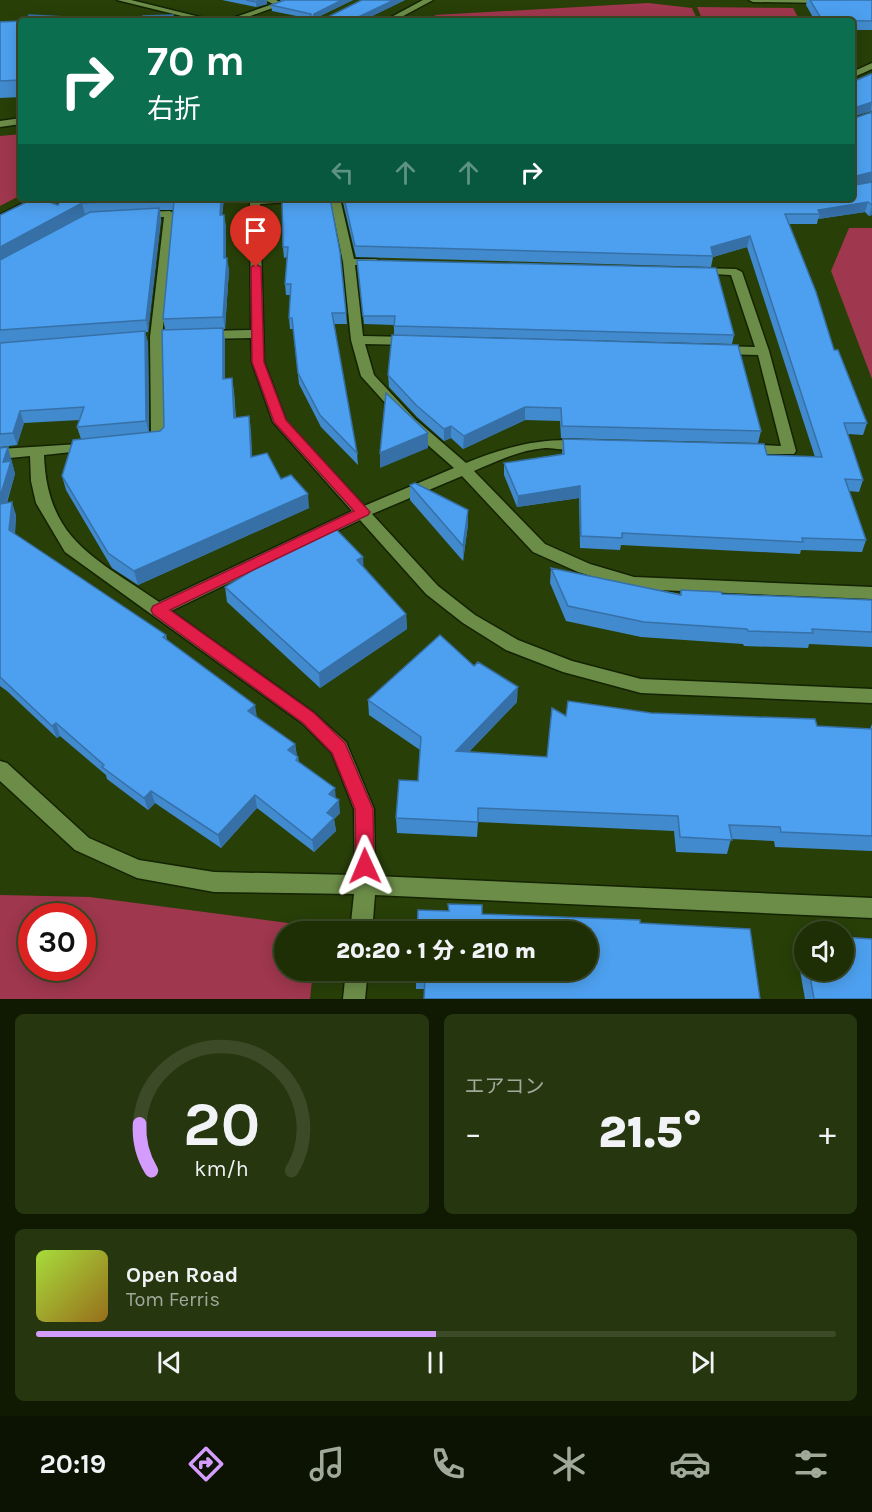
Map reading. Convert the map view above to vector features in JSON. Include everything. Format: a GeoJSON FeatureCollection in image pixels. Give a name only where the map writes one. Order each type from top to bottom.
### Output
{"type":"FeatureCollection","features":[{"type":"Feature","properties":{"kind":"street"},"geometry":{"type":"LineString","coordinates":[[121,0],[199,18]]}},
{"type":"Feature","properties":{"kind":"street"},"geometry":{"type":"LineString","coordinates":[[237,18],[280,4],[269,0]]}},
{"type":"Feature","properties":{"kind":"street"},"geometry":{"type":"LineString","coordinates":[[394,18],[429,0]]}},
{"type":"Feature","properties":{"kind":"street"},"geometry":{"type":"LineString","coordinates":[[753,0],[836,2],[835,0]]}},
{"type":"Feature","properties":{"kind":"street"},"geometry":{"type":"LineString","coordinates":[[856,73],[872,66]]}},
{"type":"Feature","properties":{"kind":"street"},"geometry":{"type":"LineString","coordinates":[[856,73],[872,75]]}},
{"type":"Feature","properties":{"kind":"street"},"geometry":{"type":"LineString","coordinates":[[0,124],[18,121]]}},
{"type":"Feature","properties":{"kind":"street"},"geometry":{"type":"LineString","coordinates":[[0,219],[35,201]]}},
{"type":"Feature","properties":{"kind":"street"},"geometry":{"type":"LineString","coordinates":[[255,201],[258,362],[280,422],[432,590],[469,619],[512,645],[569,667],[641,686],[872,696]]}},
{"type":"Feature","properties":{"kind":"street"},"geometry":{"type":"LineString","coordinates":[[336,201],[349,262],[357,340],[368,376],[410,422],[465,470],[539,548],[584,568],[634,583],[872,593]]}},
{"type":"Feature","properties":{"kind":"street"},"geometry":{"type":"LineString","coordinates":[[124,216],[170,214],[156,337],[158,440],[136,442]]}},
{"type":"Feature","properties":{"kind":"street"},"geometry":{"type":"LineString","coordinates":[[349,262],[396,263]]}},
{"type":"Feature","properties":{"kind":"street"},"geometry":{"type":"LineString","coordinates":[[677,270],[735,272],[763,351],[789,451],[729,449]]}},
{"type":"Feature","properties":{"kind":"street"},"geometry":{"type":"LineString","coordinates":[[190,336],[256,334]]}},
{"type":"Feature","properties":{"kind":"street"},"geometry":{"type":"LineString","coordinates":[[357,340],[428,342]]}},
{"type":"Feature","properties":{"kind":"street"},"geometry":{"type":"LineString","coordinates":[[703,350],[763,351]]}},
{"type":"Feature","properties":{"kind":"street"},"geometry":{"type":"LineString","coordinates":[[158,610],[363,512],[508,451],[543,444],[599,445]]}},
{"type":"Feature","properties":{"kind":"street"},"geometry":{"type":"LineString","coordinates":[[0,454],[103,445]]}},
{"type":"Feature","properties":{"kind":"street"},"geometry":{"type":"LineString","coordinates":[[38,451],[37,482],[46,514],[71,548],[308,718],[339,748],[364,809],[365,885],[362,921]]}},
{"type":"Feature","properties":{"kind":"street"},"geometry":{"type":"LineString","coordinates":[[0,769],[82,844],[136,869],[214,882],[365,885],[872,908]]}},
{"type":"Feature","properties":{"kind":"street"},"geometry":{"type":"LineString","coordinates":[[354,999],[356,981]]}},
{"type":"Feature","properties":{"kind":"shaded area"},"geometry":{"type":"Polygon","coordinates":[[[648,3],[692,8],[697,18],[436,18],[435,15],[648,3]]]}},
{"type":"Feature","properties":{"kind":"shaded area"},"geometry":{"type":"Polygon","coordinates":[[[697,7],[793,8],[798,18],[702,18],[697,7]]]}},
{"type":"Feature","properties":{"kind":"shaded area"},"geometry":{"type":"Polygon","coordinates":[[[18,134],[18,197],[0,206],[0,136],[18,134]]]}},
{"type":"Feature","properties":{"kind":"shaded area"},"geometry":{"type":"Polygon","coordinates":[[[849,228],[872,228],[872,379],[831,271],[849,228]]]}},
{"type":"Feature","properties":{"kind":"shaded area"},"geometry":{"type":"Polygon","coordinates":[[[0,895],[90,897],[274,921],[274,981],[312,981],[310,999],[0,999],[0,895]]]}},
{"type":"Feature","properties":{"kind":"building"},"geometry":{"type":"Polygon","coordinates":[[[285,0],[342,0],[314,14],[313,17],[326,18],[310,18],[311,14],[271,5],[285,0]]]}},
{"type":"Feature","properties":{"kind":"building"},"geometry":{"type":"Polygon","coordinates":[[[362,0],[394,0],[356,18],[326,18],[362,0]]]}},
{"type":"Feature","properties":{"kind":"building"},"geometry":{"type":"Polygon","coordinates":[[[810,0],[872,0],[872,21],[855,21],[855,18],[821,18],[810,0]]]}},
{"type":"Feature","properties":{"kind":"building"},"geometry":{"type":"Polygon","coordinates":[[[29,15],[86,18],[28,18],[29,15]]]}},
{"type":"Feature","properties":{"kind":"building"},"geometry":{"type":"Polygon","coordinates":[[[173,15],[173,18],[143,18],[143,16],[173,15]]]}},
{"type":"Feature","properties":{"kind":"building"},"geometry":{"type":"Polygon","coordinates":[[[18,21],[18,80],[0,81],[0,22],[18,21]]]}},
{"type":"Feature","properties":{"kind":"building"},"geometry":{"type":"Polygon","coordinates":[[[871,74],[872,75],[872,102],[855,108],[855,81],[871,74]]]}},
{"type":"Feature","properties":{"kind":"building"},"geometry":{"type":"Polygon","coordinates":[[[872,112],[872,172],[855,176],[855,118],[872,112]]]}},
{"type":"Feature","properties":{"kind":"building"},"geometry":{"type":"Polygon","coordinates":[[[872,182],[872,205],[868,202],[818,210],[820,214],[785,214],[816,292],[834,350],[838,350],[867,423],[844,423],[863,480],[845,479],[866,540],[802,538],[803,542],[622,533],[622,538],[581,536],[580,486],[518,496],[504,463],[564,454],[563,439],[764,444],[767,455],[822,457],[750,236],[711,247],[713,256],[355,246],[345,201],[855,201],[855,185],[872,182]]]}},
{"type":"Feature","properties":{"kind":"building"},"geometry":{"type":"Polygon","coordinates":[[[29,201],[47,201],[58,205],[60,201],[127,201],[82,203],[0,247],[0,215],[29,201]]]}},
{"type":"Feature","properties":{"kind":"building"},"geometry":{"type":"Polygon","coordinates":[[[174,201],[221,201],[220,215],[224,215],[224,258],[227,258],[223,317],[163,319],[174,201]]]}},
{"type":"Feature","properties":{"kind":"building"},"geometry":{"type":"Polygon","coordinates":[[[282,201],[331,201],[340,252],[346,313],[332,313],[357,453],[320,415],[298,373],[292,318],[289,318],[291,284],[285,284],[288,247],[283,247],[282,201]]]}},
{"type":"Feature","properties":{"kind":"building"},"geometry":{"type":"Polygon","coordinates":[[[159,208],[146,320],[0,330],[0,260],[90,212],[159,208]]]}},
{"type":"Feature","properties":{"kind":"building"},"geometry":{"type":"Polygon","coordinates":[[[357,260],[716,268],[734,335],[394,326],[395,316],[363,316],[357,260]]]}},
{"type":"Feature","properties":{"kind":"building"},"geometry":{"type":"Polygon","coordinates":[[[223,328],[223,379],[232,378],[234,418],[249,416],[251,457],[267,453],[281,479],[291,475],[308,494],[134,571],[108,553],[62,476],[73,440],[160,431],[164,427],[162,330],[223,328]]]}},
{"type":"Feature","properties":{"kind":"building"},"geometry":{"type":"Polygon","coordinates":[[[145,331],[146,421],[77,427],[84,407],[20,411],[13,433],[0,434],[0,343],[145,331]]]}},
{"type":"Feature","properties":{"kind":"building"},"geometry":{"type":"Polygon","coordinates":[[[392,335],[738,345],[761,431],[562,426],[561,408],[525,407],[464,436],[451,426],[444,429],[416,405],[388,375],[392,335]]]}},
{"type":"Feature","properties":{"kind":"building"},"geometry":{"type":"Polygon","coordinates":[[[386,393],[428,433],[380,453],[386,393]]]}},
{"type":"Feature","properties":{"kind":"building"},"geometry":{"type":"Polygon","coordinates":[[[8,447],[3,462],[11,461],[0,497],[0,448],[8,447]]]}},
{"type":"Feature","properties":{"kind":"building"},"geometry":{"type":"Polygon","coordinates":[[[415,483],[468,510],[463,546],[410,485],[415,483]]]}},
{"type":"Feature","properties":{"kind":"building"},"geometry":{"type":"Polygon","coordinates":[[[12,502],[9,530],[166,635],[163,637],[255,705],[248,711],[295,744],[288,750],[298,757],[296,760],[335,788],[329,794],[339,800],[327,813],[334,818],[312,840],[255,795],[218,835],[151,791],[144,798],[102,767],[104,765],[56,723],[52,726],[0,677],[0,504],[12,502]]]}},
{"type":"Feature","properties":{"kind":"building"},"geometry":{"type":"Polygon","coordinates":[[[330,523],[363,557],[357,560],[406,614],[319,673],[225,587],[330,523]]]}},
{"type":"Feature","properties":{"kind":"building"},"geometry":{"type":"Polygon","coordinates":[[[551,568],[681,595],[681,590],[721,592],[722,594],[872,600],[872,632],[812,629],[813,633],[748,631],[747,629],[644,622],[568,606],[551,568]]]}},
{"type":"Feature","properties":{"kind":"building"},"geometry":{"type":"Polygon","coordinates":[[[440,635],[474,666],[478,662],[518,687],[456,751],[547,757],[552,708],[566,716],[568,701],[651,713],[815,719],[817,726],[872,729],[872,836],[781,832],[780,827],[729,825],[732,840],[680,837],[678,816],[478,808],[478,822],[396,818],[399,780],[418,781],[421,737],[368,700],[440,635]]]}},
{"type":"Feature","properties":{"kind":"building"},"geometry":{"type":"Polygon","coordinates":[[[448,904],[482,905],[482,914],[640,920],[640,923],[750,929],[760,999],[424,999],[425,981],[598,981],[598,921],[418,921],[418,910],[449,911],[448,904]]]}},
{"type":"Feature","properties":{"kind":"building"},"geometry":{"type":"Polygon","coordinates":[[[854,938],[872,939],[872,999],[814,999],[811,981],[854,981],[854,938]]]}},
{"type":"Feature","properties":{"kind":"route"},"geometry":{"type":"LineString","coordinates":[[256,267],[258,362],[280,422],[363,512],[158,610],[308,718],[339,748],[364,809],[365,866]]}}]}
